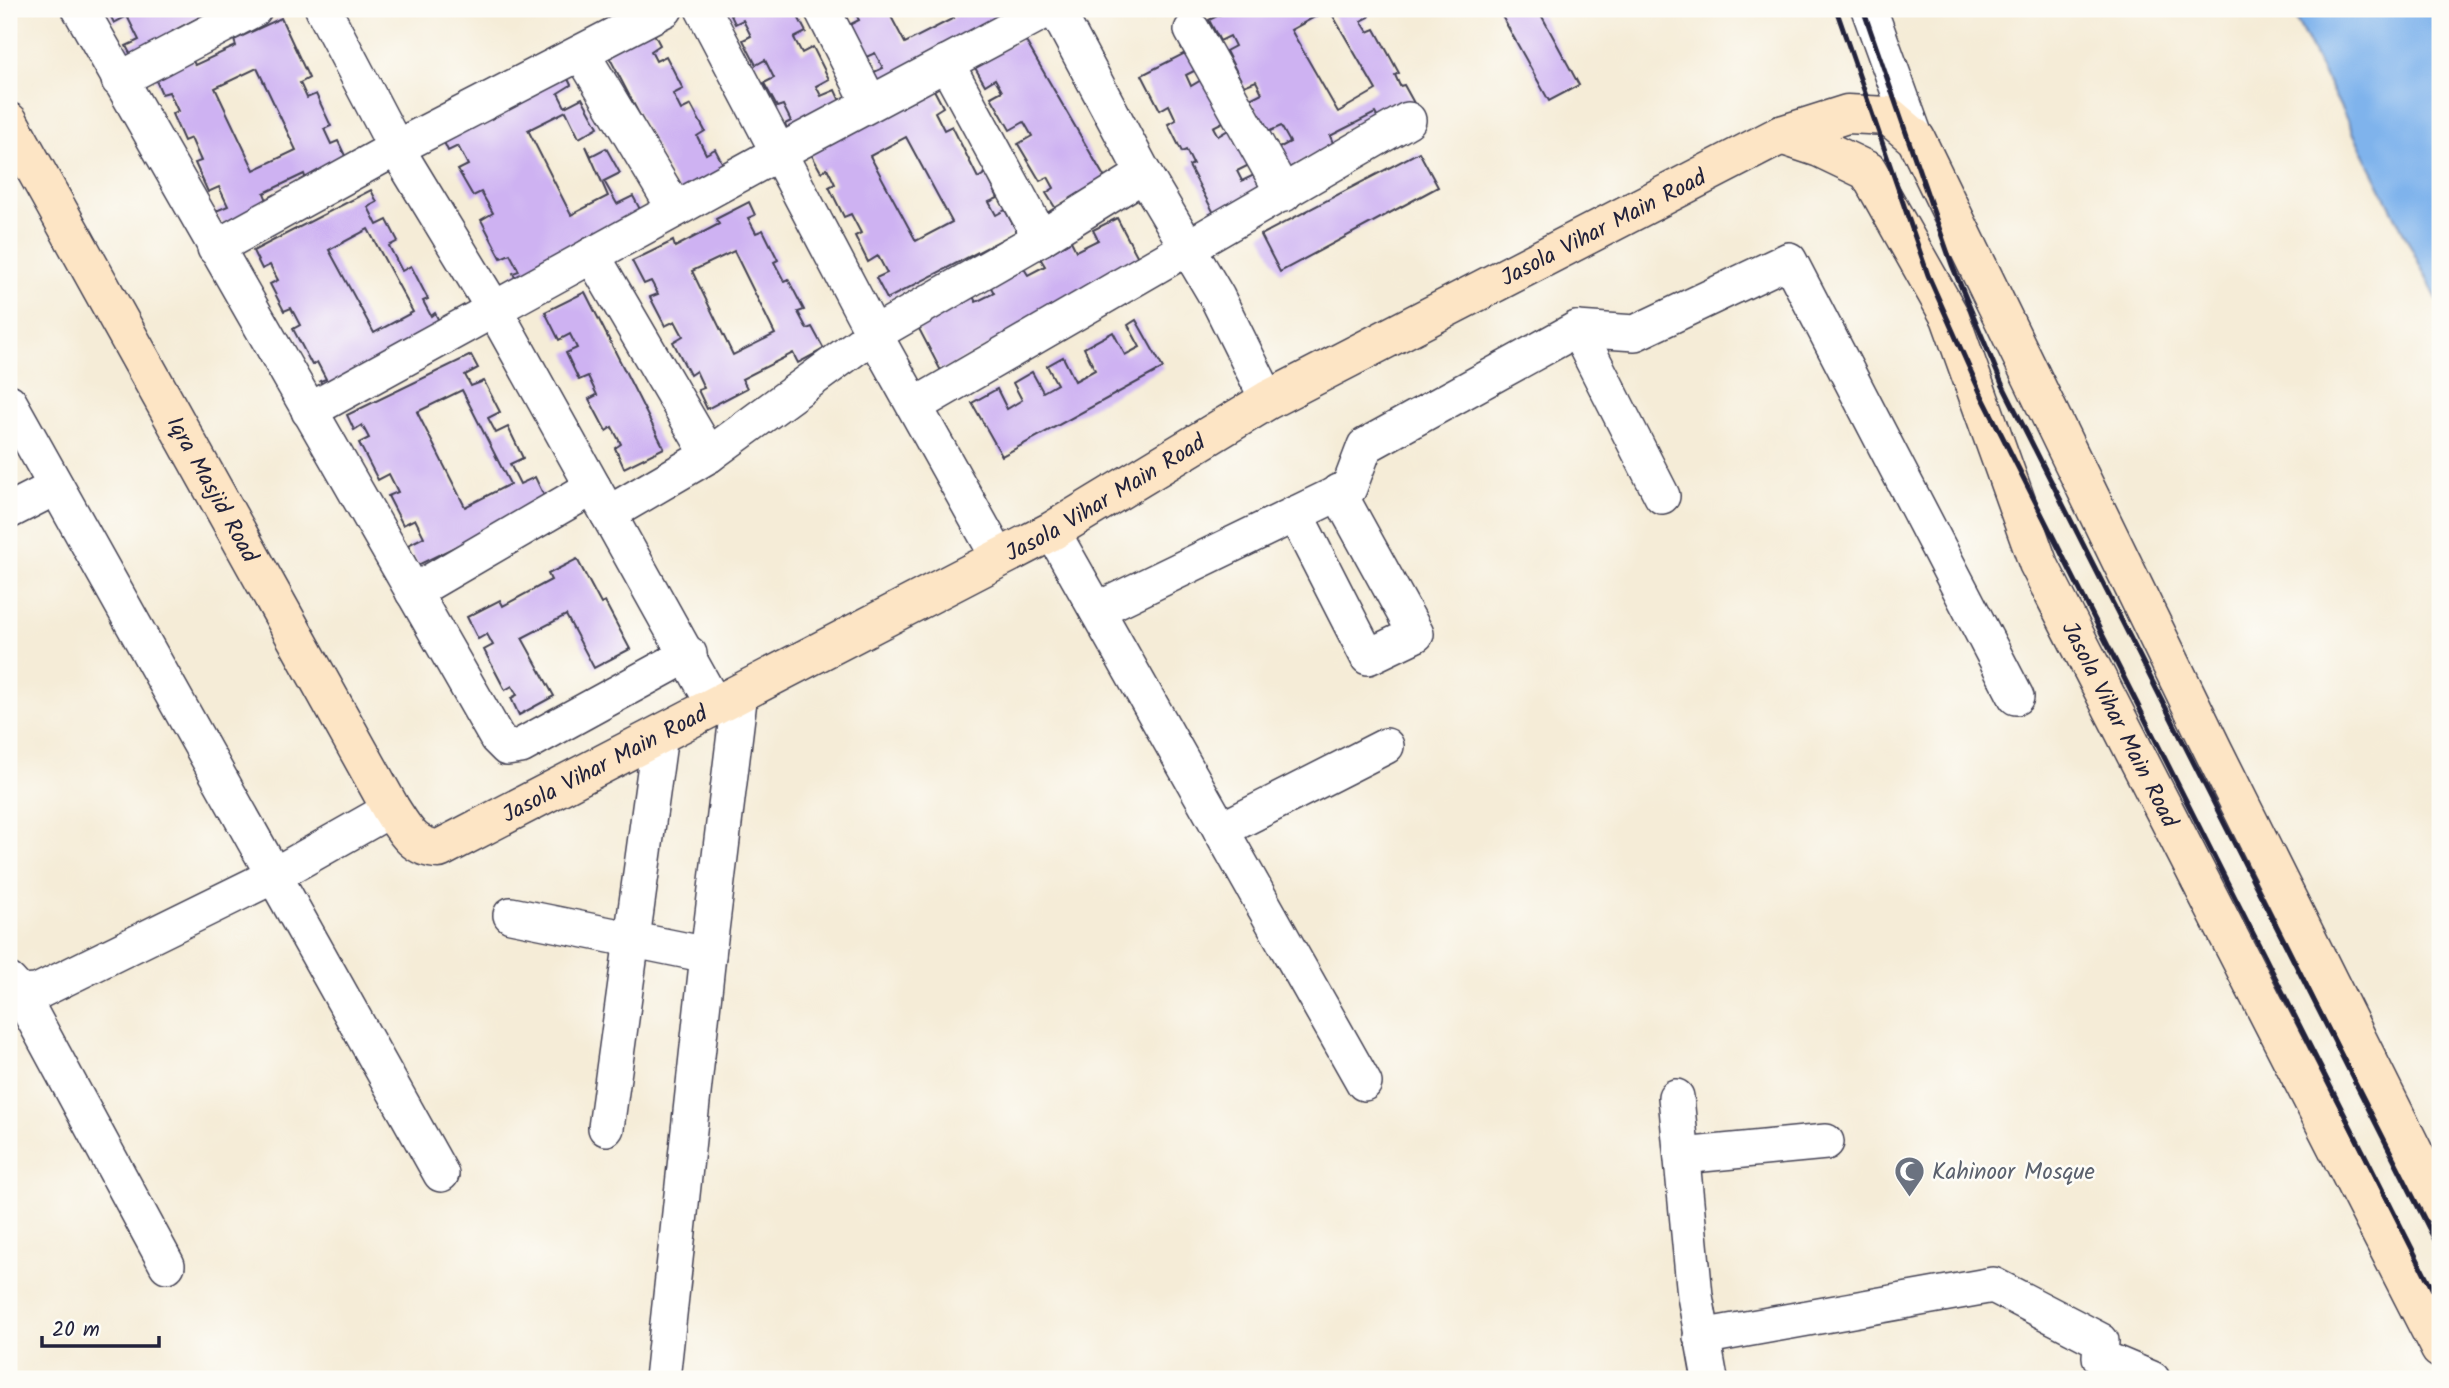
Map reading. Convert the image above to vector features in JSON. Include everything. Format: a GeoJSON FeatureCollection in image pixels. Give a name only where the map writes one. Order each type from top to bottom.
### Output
{"type":"FeatureCollection","features":[{"type":"Feature","properties":{"kind":"street"},"geometry":{"type":"LineString","coordinates":[[80,9],[497,738],[506,748],[521,746],[689,654]]}},
{"type":"Feature","properties":{"kind":"street"},"geometry":{"type":"LineString","coordinates":[[119,80],[254,9]]}},
{"type":"Feature","properties":{"kind":"street"},"geometry":{"type":"LineString","coordinates":[[323,9],[396,148],[494,309],[689,654],[728,699],[708,955],[662,1379]]}},
{"type":"Feature","properties":{"kind":"street"},"geometry":{"type":"LineString","coordinates":[[215,248],[396,148],[665,9]]}},
{"type":"Feature","properties":{"kind":"street"},"geometry":{"type":"LineString","coordinates":[[703,9],[874,334],[999,558]]}},
{"type":"Feature","properties":{"kind":"street"},"geometry":{"type":"LineString","coordinates":[[822,9],[870,103]]}},
{"type":"Feature","properties":{"kind":"street"},"geometry":{"type":"LineString","coordinates":[[309,411],[675,209],[1048,9]]}},
{"type":"Feature","properties":{"kind":"street"},"geometry":{"type":"LineString","coordinates":[[1056,9],[1144,174],[1190,249],[1268,400]]}},
{"type":"Feature","properties":{"kind":"street"},"geometry":{"type":"LineString","coordinates":[[1781,135],[1820,148],[1867,171],[1916,139],[1869,9]]}},
{"type":"Feature","properties":{"kind":"street"},"geometry":{"type":"LineString","coordinates":[[1192,30],[1284,194]]}},
{"type":"Feature","properties":{"kind":"street"},"geometry":{"type":"LineString","coordinates":[[582,54],[675,209]]}},
{"type":"Feature","properties":{"kind":"street"},"geometry":{"type":"LineString","coordinates":[[946,63],[1041,238]]}},
{"type":"Feature","properties":{"kind":"street","name":"Jasola Vihar Main Road"},"geometry":{"type":"LineString","coordinates":[[425,848],[439,849],[1052,531],[1268,400],[1781,135],[1847,114],[1889,116],[1916,139],[2213,750],[2440,1205]]}},
{"type":"Feature","properties":{"kind":"street"},"geometry":{"type":"LineString","coordinates":[[916,405],[1190,249],[1408,120]]}},
{"type":"Feature","properties":{"kind":"street","name":"Iqra Masjid Road"},"geometry":{"type":"LineString","coordinates":[[12,135],[391,809],[410,837],[425,848]]}},
{"type":"Feature","properties":{"kind":"street","name":"Jasola Vihar Main Road"},"geometry":{"type":"LineString","coordinates":[[1867,171],[1950,317],[2038,563],[2440,1349]]}},
{"type":"Feature","properties":{"kind":"street"},"geometry":{"type":"LineString","coordinates":[[413,592],[601,500],[709,455],[874,334],[1041,238],[1144,174]]}},
{"type":"Feature","properties":{"kind":"street"},"geometry":{"type":"LineString","coordinates":[[592,255],[709,455]]}},
{"type":"Feature","properties":{"kind":"street"},"geometry":{"type":"LineString","coordinates":[[1097,610],[1349,488],[1365,446],[1577,329],[1635,333],[1789,260],[2016,697]]}},
{"type":"Feature","properties":{"kind":"street"},"geometry":{"type":"LineString","coordinates":[[1577,329],[1662,496]]}},
{"type":"Feature","properties":{"kind":"street"},"geometry":{"type":"LineString","coordinates":[[9,402],[441,1174]]}},
{"type":"Feature","properties":{"kind":"street"},"geometry":{"type":"LineString","coordinates":[[9,511],[56,487]]}},
{"type":"Feature","properties":{"kind":"street"},"geometry":{"type":"LineString","coordinates":[[1295,514],[1368,657],[1416,634],[1338,492]]}},
{"type":"Feature","properties":{"kind":"street"},"geometry":{"type":"LineString","coordinates":[[1052,531],[1364,1083]]}},
{"type":"Feature","properties":{"kind":"street"},"geometry":{"type":"LineString","coordinates":[[606,1128],[630,937],[660,735]]}},
{"type":"Feature","properties":{"kind":"street"},"geometry":{"type":"LineString","coordinates":[[1221,830],[1386,746]]}},
{"type":"Feature","properties":{"kind":"street"},"geometry":{"type":"LineString","coordinates":[[12,991],[37,992],[273,876],[391,809]]}},
{"type":"Feature","properties":{"kind":"street"},"geometry":{"type":"LineString","coordinates":[[510,915],[630,937],[708,955]]}},
{"type":"Feature","properties":{"kind":"street"},"geometry":{"type":"LineString","coordinates":[[12,991],[167,1265]]}},
{"type":"Feature","properties":{"kind":"street"},"geometry":{"type":"LineString","coordinates":[[1676,1097],[1701,1337],[1710,1379]]}},
{"type":"Feature","properties":{"kind":"street"},"geometry":{"type":"LineString","coordinates":[[1682,1156],[1826,1142]]}},
{"type":"Feature","properties":{"kind":"street"},"geometry":{"type":"LineString","coordinates":[[1701,1337],[1993,1285],[2101,1341],[2100,1357],[2152,1379]]}},
{"type":"Feature","properties":{"kind":"water"},"geometry":{"type":"Polygon","coordinates":[[[2291,9],[2440,9],[2440,305],[2291,9]]]}},
{"type":"Feature","properties":{"kind":"building"},"geometry":{"type":"Polygon","coordinates":[[[107,9],[229,9],[212,18],[210,12],[173,31],[176,36],[133,59],[126,46],[139,40],[127,16],[114,23],[107,9]]]}},
{"type":"Feature","properties":{"kind":"building"},"geometry":{"type":"Polygon","coordinates":[[[728,9],[794,9],[806,32],[794,38],[802,53],[813,47],[829,79],[816,86],[821,96],[835,90],[844,110],[791,136],[785,124],[791,121],[783,105],[777,107],[764,83],[774,78],[765,60],[756,65],[743,40],[751,36],[743,20],[735,24],[728,9]]]}},
{"type":"Feature","properties":{"kind":"building"},"geometry":{"type":"Polygon","coordinates":[[[853,9],[887,9],[905,43],[954,18],[949,9],[999,9],[1007,25],[882,90],[872,73],[883,68],[875,53],[864,58],[847,26],[859,20],[853,9]]]}},
{"type":"Feature","properties":{"kind":"building"},"geometry":{"type":"Polygon","coordinates":[[[1231,9],[1329,9],[1365,9],[1369,17],[1361,21],[1368,32],[1375,29],[1399,73],[1395,75],[1400,86],[1404,85],[1414,103],[1380,122],[1375,113],[1330,136],[1334,145],[1287,169],[1277,149],[1290,142],[1281,126],[1268,132],[1250,99],[1262,93],[1256,81],[1244,86],[1226,51],[1235,46],[1230,36],[1220,41],[1209,20],[1231,9]],[[1329,9],[1291,30],[1338,112],[1376,90],[1329,9]]]}},
{"type":"Feature","properties":{"kind":"building"},"geometry":{"type":"Polygon","coordinates":[[[1498,9],[1538,9],[1579,85],[1549,101],[1498,9]]]}},
{"type":"Feature","properties":{"kind":"building"},"geometry":{"type":"Polygon","coordinates":[[[281,18],[309,78],[300,83],[307,98],[316,94],[331,126],[324,129],[331,144],[338,141],[350,166],[308,185],[304,174],[264,193],[268,203],[223,224],[216,211],[228,206],[219,187],[208,192],[195,163],[201,161],[191,138],[184,141],[172,114],[178,111],[169,92],[162,94],[154,76],[192,59],[195,65],[236,46],[234,40],[281,18]],[[257,68],[215,88],[254,170],[296,150],[257,68]]]}},
{"type":"Feature","properties":{"kind":"building"},"geometry":{"type":"Polygon","coordinates":[[[651,28],[660,45],[651,51],[656,61],[666,56],[683,89],[673,94],[681,110],[691,105],[705,131],[697,136],[706,154],[715,149],[727,172],[682,196],[606,51],[651,28]]]}},
{"type":"Feature","properties":{"kind":"building"},"geometry":{"type":"Polygon","coordinates":[[[1024,38],[1106,180],[1056,209],[1046,193],[1054,188],[1048,177],[1040,181],[1018,144],[1032,136],[1024,122],[1010,130],[991,97],[1002,91],[995,79],[985,85],[974,66],[1024,38]]]}},
{"type":"Feature","properties":{"kind":"building"},"geometry":{"type":"Polygon","coordinates":[[[1189,51],[1198,69],[1186,75],[1191,86],[1203,79],[1225,121],[1213,127],[1218,136],[1230,129],[1249,165],[1237,171],[1242,181],[1256,174],[1267,194],[1217,219],[1189,166],[1193,164],[1186,150],[1182,152],[1168,124],[1176,120],[1169,105],[1160,110],[1142,75],[1189,51]]]}},
{"type":"Feature","properties":{"kind":"building"},"geometry":{"type":"Polygon","coordinates":[[[566,75],[571,85],[558,93],[565,107],[582,98],[598,127],[579,138],[566,111],[528,130],[571,215],[608,196],[586,146],[591,156],[606,148],[620,173],[604,181],[617,204],[633,196],[643,215],[517,282],[513,273],[519,271],[510,254],[501,258],[481,220],[493,213],[481,192],[473,196],[458,170],[468,165],[458,146],[448,151],[443,140],[566,75]]]}},
{"type":"Feature","properties":{"kind":"building"},"geometry":{"type":"Polygon","coordinates":[[[933,88],[943,107],[935,112],[944,130],[952,126],[978,178],[986,173],[998,198],[989,202],[996,215],[1005,210],[1017,232],[887,299],[876,278],[887,273],[878,256],[868,262],[855,236],[861,233],[851,214],[844,217],[829,187],[835,184],[827,168],[821,172],[810,152],[933,88]],[[906,137],[870,156],[916,241],[952,222],[906,137]]]}},
{"type":"Feature","properties":{"kind":"building"},"geometry":{"type":"Polygon","coordinates":[[[1419,152],[1438,187],[1280,272],[1261,235],[1419,152]]]}},
{"type":"Feature","properties":{"kind":"building"},"geometry":{"type":"Polygon","coordinates":[[[371,190],[377,202],[368,207],[377,225],[387,220],[398,241],[389,246],[402,271],[411,266],[428,299],[423,301],[431,316],[435,313],[444,331],[326,392],[320,381],[326,379],[317,362],[312,365],[293,329],[300,325],[291,308],[284,311],[270,284],[278,280],[270,265],[262,269],[253,251],[371,190]],[[368,229],[329,250],[374,333],[413,312],[368,229]]]}},
{"type":"Feature","properties":{"kind":"building"},"geometry":{"type":"Polygon","coordinates":[[[749,202],[755,215],[748,218],[756,233],[763,230],[778,260],[774,262],[784,281],[788,279],[804,310],[798,312],[807,329],[812,327],[824,349],[798,363],[793,353],[742,379],[747,388],[707,409],[698,390],[704,388],[696,371],[690,375],[673,342],[683,336],[675,321],[665,326],[650,297],[658,294],[651,281],[644,284],[632,261],[673,241],[675,247],[719,224],[716,219],[749,202]],[[734,251],[692,271],[733,355],[775,334],[734,251]]]}},
{"type":"Feature","properties":{"kind":"building"},"geometry":{"type":"Polygon","coordinates":[[[1117,218],[1142,265],[941,371],[916,323],[971,293],[976,302],[994,293],[989,284],[1023,267],[1028,275],[1045,266],[1040,258],[1071,241],[1076,251],[1098,240],[1093,230],[1117,218]]]}},
{"type":"Feature","properties":{"kind":"building"},"geometry":{"type":"Polygon","coordinates":[[[585,292],[664,448],[624,468],[615,448],[621,444],[612,427],[606,431],[589,399],[597,395],[588,376],[579,380],[566,353],[577,348],[570,334],[559,340],[545,312],[585,292]]]}},
{"type":"Feature","properties":{"kind":"building"},"geometry":{"type":"Polygon","coordinates":[[[1136,320],[1163,368],[1002,456],[972,403],[997,389],[1007,409],[1022,400],[1013,383],[1032,372],[1043,392],[1057,384],[1047,366],[1063,357],[1075,381],[1095,370],[1084,348],[1113,332],[1125,355],[1140,347],[1128,325],[1136,320]]]}},
{"type":"Feature","properties":{"kind":"building"},"geometry":{"type":"Polygon","coordinates":[[[471,355],[478,368],[465,375],[471,386],[484,381],[500,412],[488,418],[496,433],[508,427],[523,458],[510,464],[520,484],[535,477],[547,502],[418,565],[408,545],[424,537],[415,519],[403,525],[388,496],[398,492],[389,474],[378,480],[359,443],[369,438],[362,425],[354,430],[347,415],[471,355]],[[462,390],[417,412],[465,507],[510,484],[462,390]]]}},
{"type":"Feature","properties":{"kind":"building"},"geometry":{"type":"Polygon","coordinates":[[[577,559],[601,604],[605,602],[630,649],[594,668],[566,615],[522,638],[554,696],[519,715],[511,698],[517,695],[512,686],[505,690],[484,650],[493,645],[487,634],[478,639],[467,617],[500,600],[503,606],[551,580],[548,574],[577,559]]]}},
{"type":"Feature","properties":{"kind":"railway"},"geometry":{"type":"LineString","coordinates":[[1836,9],[1928,275],[1980,392],[2440,1304]]}},
{"type":"Feature","properties":{"kind":"railway"},"geometry":{"type":"LineString","coordinates":[[1863,9],[1952,265],[2002,384],[2440,1250]]}},
{"type":"Feature","properties":{"kind":"place","name":"Kahinoor Mosque"},"geometry":{"type":"Point","coordinates":[1909,1198]}}]}
